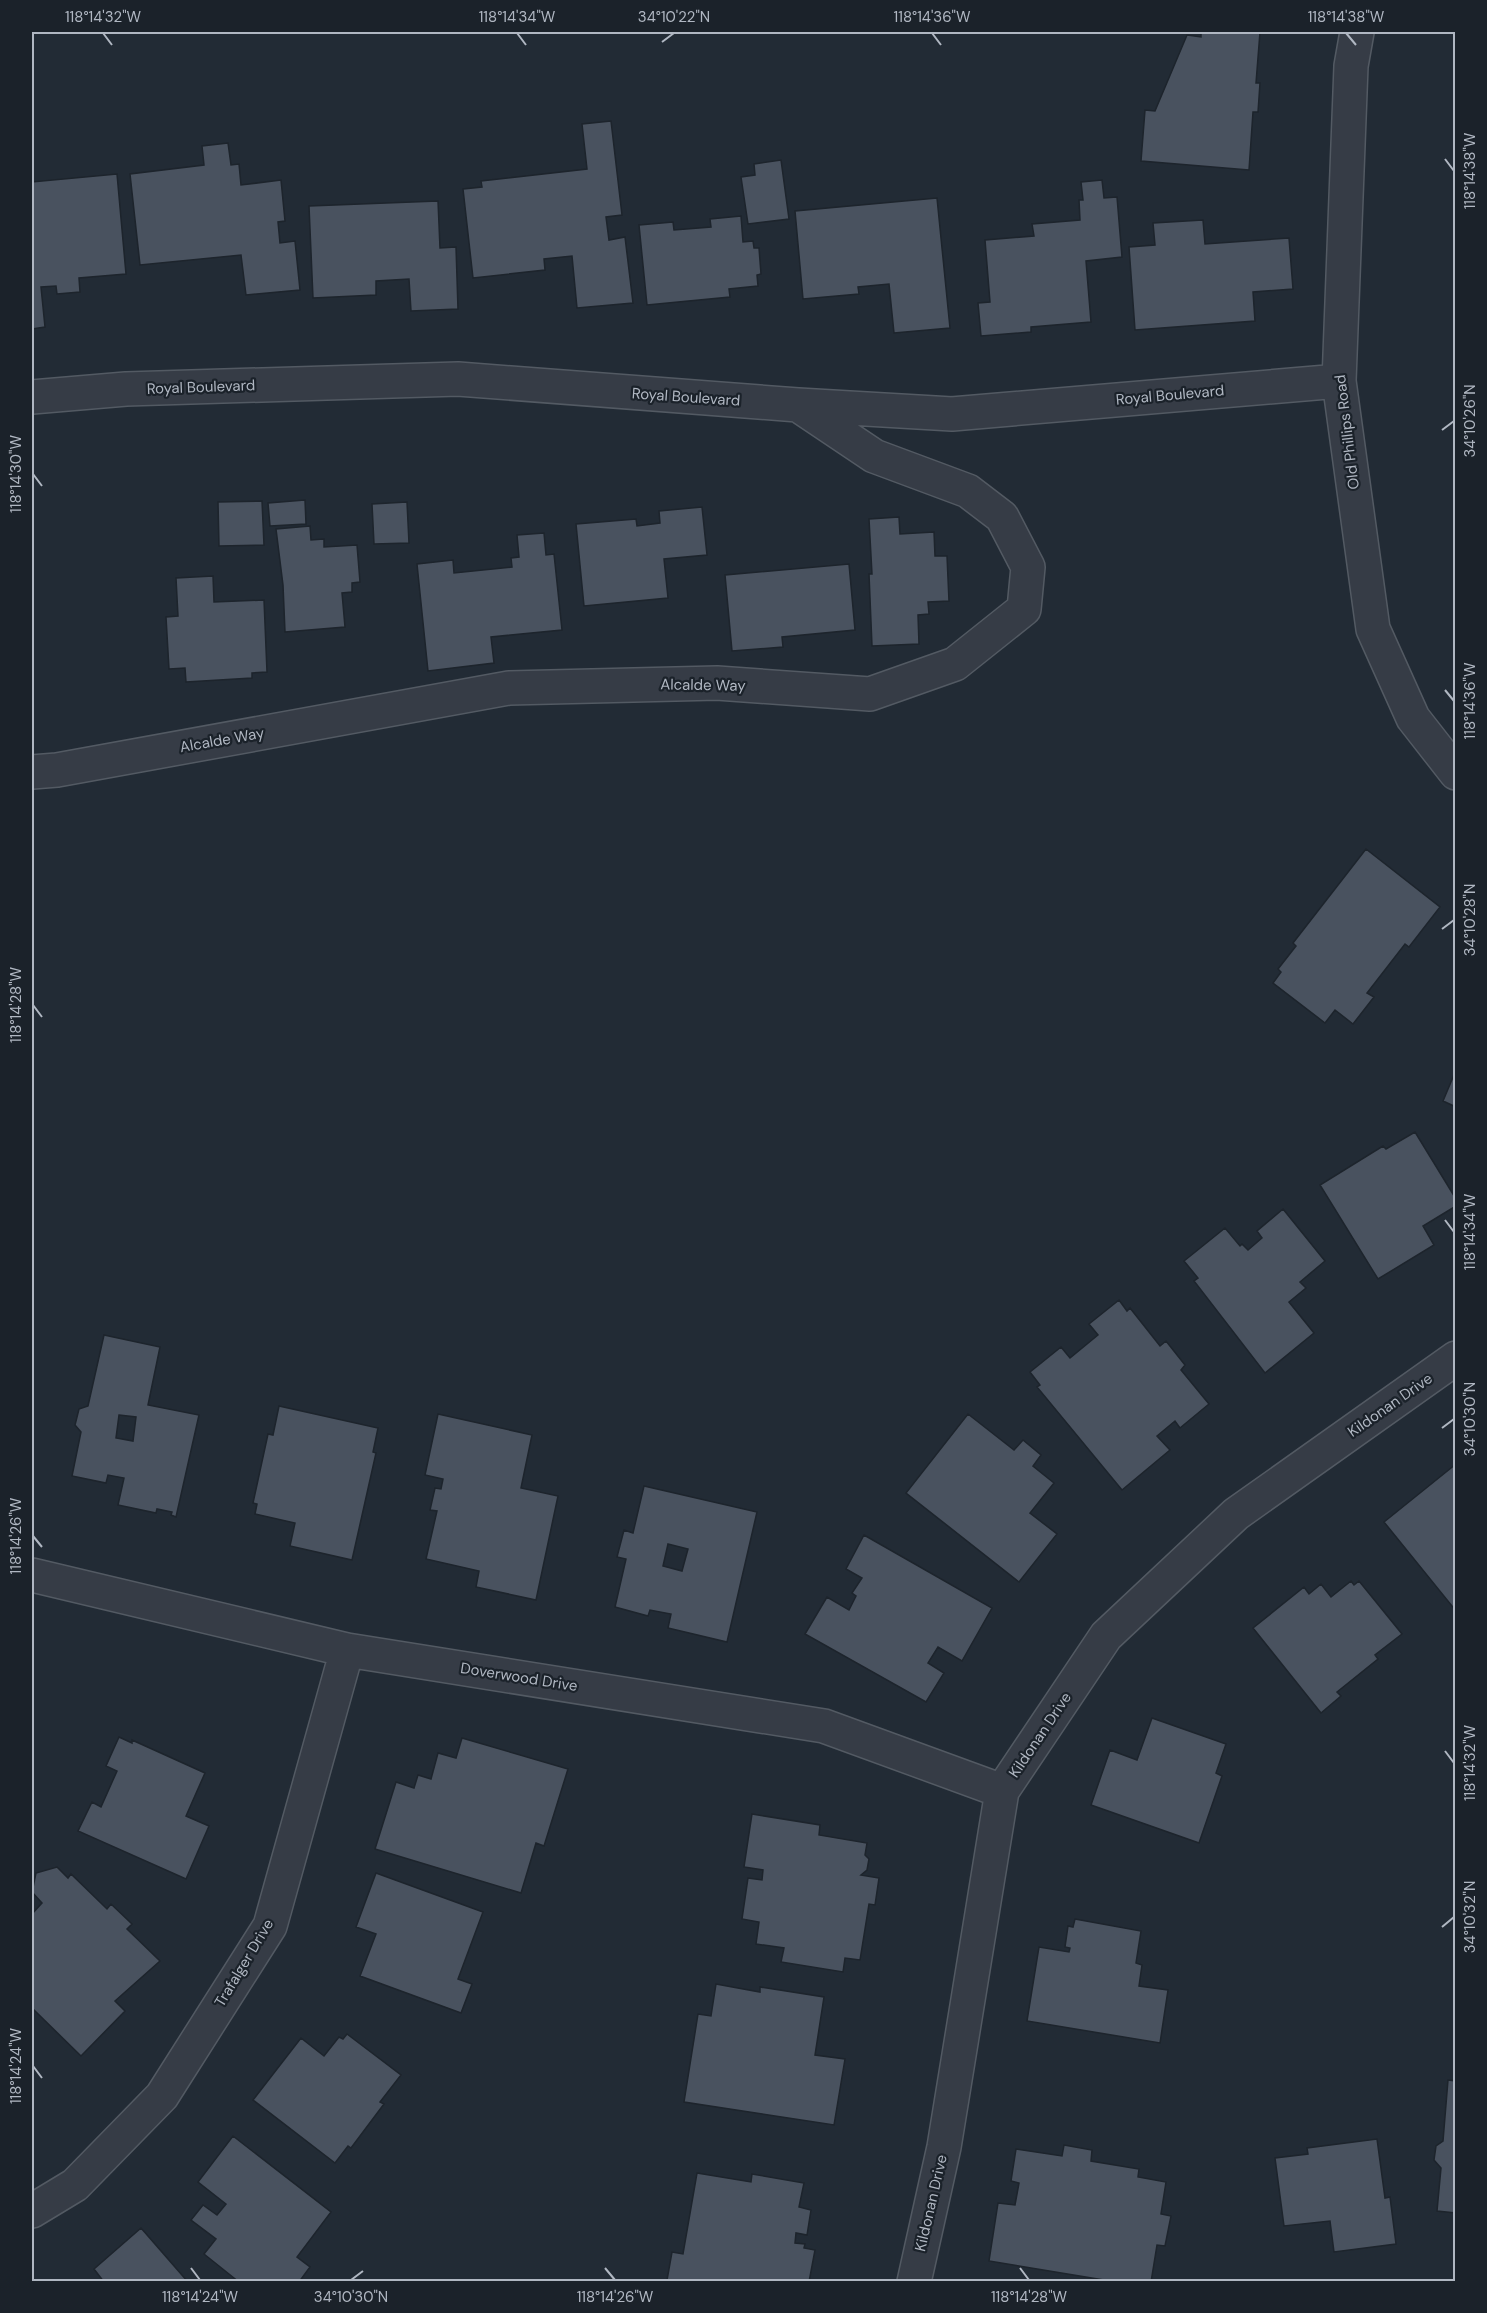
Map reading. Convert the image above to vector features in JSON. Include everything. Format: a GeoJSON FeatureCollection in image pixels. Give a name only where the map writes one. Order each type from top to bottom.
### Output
{"type":"FeatureCollection","features":[{"type":"Feature","properties":{"kind":"street","name":"Old Phillips Road"},"geometry":{"type":"LineString","coordinates":[[1357,32],[1351,66],[1339,381],[1373,629],[1413,718],[1455,773]]}},
{"type":"Feature","properties":{"kind":"street","name":"Royal Boulevard"},"geometry":{"type":"LineString","coordinates":[[32,397],[126,389],[458,379],[798,405],[952,414],[1339,381]]}},
{"type":"Feature","properties":{"kind":"street","name":"Alcalde Way"},"geometry":{"type":"LineString","coordinates":[[32,772],[57,770],[509,688],[717,682],[870,694],[955,664],[1024,609],[1028,567],[1002,517],[968,491],[874,456],[798,405]]}},
{"type":"Feature","properties":{"kind":"street","name":"Kildonan Drive"},"geometry":{"type":"LineString","coordinates":[[914,2282],[944,2147],[1002,1791],[1106,1636],[1236,1514],[1455,1358]]}},
{"type":"Feature","properties":{"kind":"street","name":"Doverwood Drive"},"geometry":{"type":"LineString","coordinates":[[32,1575],[347,1650],[824,1726],[1002,1791]]}},
{"type":"Feature","properties":{"kind":"street","name":"Trafalger Drive"},"geometry":{"type":"LineString","coordinates":[[32,2211],[75,2185],[162,2096],[270,1926],[347,1650]]}},
{"type":"Feature","properties":{"kind":"building"},"geometry":{"type":"Polygon","coordinates":[[[1201,32],[1260,32],[1256,83],[1260,83],[1258,112],[1253,112],[1249,170],[1141,161],[1145,110],[1155,111],[1187,35],[1201,37],[1201,32]]]}},
{"type":"Feature","properties":{"kind":"building"},"geometry":{"type":"Polygon","coordinates":[[[611,121],[622,215],[606,217],[609,240],[625,237],[633,303],[577,308],[572,256],[544,259],[545,270],[473,278],[463,189],[482,187],[481,181],[587,169],[582,124],[611,121]]]}},
{"type":"Feature","properties":{"kind":"building"},"geometry":{"type":"Polygon","coordinates":[[[228,143],[231,165],[239,164],[241,185],[281,180],[285,221],[278,222],[280,243],[295,241],[300,290],[246,295],[241,255],[140,265],[130,174],[204,165],[202,146],[228,143]]]}},
{"type":"Feature","properties":{"kind":"building"},"geometry":{"type":"Polygon","coordinates":[[[781,160],[789,219],[748,224],[741,177],[755,175],[754,164],[781,160]]]}},
{"type":"Feature","properties":{"kind":"building"},"geometry":{"type":"Polygon","coordinates":[[[117,174],[126,274],[79,278],[80,292],[57,294],[56,286],[41,287],[45,327],[32,329],[32,182],[117,174]]]}},
{"type":"Feature","properties":{"kind":"building"},"geometry":{"type":"Polygon","coordinates":[[[1102,180],[1104,198],[1117,197],[1122,257],[1086,261],[1091,322],[1031,327],[1031,332],[981,336],[978,303],[990,302],[985,240],[1034,236],[1032,224],[1080,220],[1079,200],[1083,200],[1081,182],[1102,180]]]}},
{"type":"Feature","properties":{"kind":"building"},"geometry":{"type":"Polygon","coordinates":[[[937,198],[950,328],[894,333],[889,284],[858,287],[859,294],[803,299],[795,211],[937,198]]]}},
{"type":"Feature","properties":{"kind":"building"},"geometry":{"type":"Polygon","coordinates":[[[438,201],[440,248],[456,247],[458,309],[411,311],[409,279],[376,281],[376,295],[313,298],[309,206],[438,201]]]}},
{"type":"Feature","properties":{"kind":"building"},"geometry":{"type":"Polygon","coordinates":[[[741,216],[743,242],[753,241],[754,248],[759,248],[761,274],[757,275],[758,286],[729,289],[730,297],[647,305],[639,225],[673,222],[674,230],[711,227],[710,219],[741,216]]]}},
{"type":"Feature","properties":{"kind":"building"},"geometry":{"type":"Polygon","coordinates":[[[1203,220],[1205,244],[1289,238],[1293,289],[1253,292],[1255,321],[1135,330],[1129,247],[1155,245],[1153,223],[1203,220]]]}},
{"type":"Feature","properties":{"kind":"building"},"geometry":{"type":"Polygon","coordinates":[[[305,500],[306,524],[270,526],[268,503],[305,500]]]}},
{"type":"Feature","properties":{"kind":"building"},"geometry":{"type":"Polygon","coordinates":[[[262,501],[264,545],[219,546],[218,502],[262,501]]]}},
{"type":"Feature","properties":{"kind":"building"},"geometry":{"type":"Polygon","coordinates":[[[407,502],[409,543],[374,544],[372,504],[407,502]]]}},
{"type":"Feature","properties":{"kind":"building"},"geometry":{"type":"Polygon","coordinates":[[[702,507],[707,555],[664,559],[668,598],[584,606],[576,524],[636,519],[637,526],[660,523],[659,511],[702,507]]]}},
{"type":"Feature","properties":{"kind":"building"},"geometry":{"type":"Polygon","coordinates":[[[899,517],[900,534],[934,532],[935,556],[947,556],[949,601],[928,602],[929,614],[918,615],[919,644],[872,646],[869,519],[899,517]]]}},
{"type":"Feature","properties":{"kind":"building"},"geometry":{"type":"Polygon","coordinates":[[[310,526],[311,540],[324,539],[324,547],[357,545],[360,582],[352,583],[352,592],[342,593],[345,627],[285,632],[283,585],[276,529],[310,526]]]}},
{"type":"Feature","properties":{"kind":"building"},"geometry":{"type":"Polygon","coordinates":[[[544,533],[546,555],[554,554],[562,630],[491,637],[494,663],[428,671],[417,564],[453,560],[454,573],[512,567],[511,558],[519,557],[517,535],[544,533]]]}},
{"type":"Feature","properties":{"kind":"building"},"geometry":{"type":"Polygon","coordinates":[[[849,564],[855,630],[782,637],[783,647],[732,651],[725,575],[849,564]]]}},
{"type":"Feature","properties":{"kind":"building"},"geometry":{"type":"Polygon","coordinates":[[[213,576],[214,602],[264,600],[267,672],[252,673],[252,678],[186,682],[185,668],[169,669],[166,617],[178,616],[176,578],[213,576]]]}},
{"type":"Feature","properties":{"kind":"building"},"geometry":{"type":"Polygon","coordinates":[[[1366,849],[1440,907],[1409,947],[1405,944],[1367,993],[1374,997],[1353,1024],[1335,1010],[1325,1023],[1273,983],[1281,972],[1278,969],[1296,946],[1293,943],[1366,849]]]}},
{"type":"Feature","properties":{"kind":"building"},"geometry":{"type":"Polygon","coordinates":[[[1456,1070],[1456,1107],[1443,1101],[1456,1070]]]}},
{"type":"Feature","properties":{"kind":"building"},"geometry":{"type":"Polygon","coordinates":[[[1415,1132],[1456,1199],[1456,1206],[1423,1226],[1434,1245],[1378,1279],[1320,1185],[1383,1146],[1386,1149],[1415,1132]]]}},
{"type":"Feature","properties":{"kind":"building"},"geometry":{"type":"Polygon","coordinates":[[[1283,1209],[1325,1261],[1300,1282],[1306,1288],[1289,1302],[1314,1333],[1265,1373],[1194,1281],[1198,1278],[1184,1261],[1225,1228],[1240,1246],[1242,1244],[1248,1250],[1262,1238],[1257,1231],[1283,1209]]]}},
{"type":"Feature","properties":{"kind":"building"},"geometry":{"type":"Polygon","coordinates":[[[1119,1300],[1127,1311],[1130,1308],[1160,1346],[1166,1341],[1185,1365],[1181,1370],[1209,1404],[1180,1428],[1175,1421],[1157,1436],[1170,1450],[1122,1490],[1037,1387],[1040,1385],[1030,1372],[1061,1347],[1070,1358],[1098,1335],[1089,1324],[1119,1300]]]}},
{"type":"Feature","properties":{"kind":"building"},"geometry":{"type":"Polygon","coordinates":[[[104,1335],[160,1347],[148,1405],[199,1415],[176,1517],[171,1515],[172,1512],[157,1509],[156,1513],[118,1505],[124,1478],[108,1475],[106,1483],[72,1476],[81,1432],[75,1425],[79,1409],[88,1406],[104,1335]],[[119,1415],[116,1438],[133,1441],[136,1417],[119,1415]]]}},
{"type":"Feature","properties":{"kind":"building"},"geometry":{"type":"Polygon","coordinates":[[[279,1406],[378,1428],[373,1452],[376,1453],[352,1560],[290,1546],[295,1523],[255,1514],[257,1504],[253,1503],[268,1434],[273,1435],[279,1406]]]}},
{"type":"Feature","properties":{"kind":"building"},"geometry":{"type":"Polygon","coordinates":[[[438,1414],[532,1435],[521,1488],[558,1496],[536,1600],[476,1587],[479,1571],[426,1559],[437,1511],[430,1510],[435,1488],[441,1489],[443,1479],[425,1475],[438,1414]]]}},
{"type":"Feature","properties":{"kind":"building"},"geometry":{"type":"Polygon","coordinates":[[[968,1414],[1014,1450],[1023,1440],[1041,1455],[1033,1466],[1054,1483],[1030,1513],[1057,1534],[1019,1582],[906,1493],[968,1414]]]}},
{"type":"Feature","properties":{"kind":"building"},"geometry":{"type":"Polygon","coordinates":[[[1456,1464],[1456,1611],[1384,1522],[1456,1464]]]}},
{"type":"Feature","properties":{"kind":"building"},"geometry":{"type":"Polygon","coordinates":[[[644,1486],[757,1512],[727,1642],[668,1628],[671,1614],[650,1610],[648,1616],[615,1607],[626,1559],[617,1557],[624,1530],[633,1533],[644,1486]],[[668,1544],[663,1566],[682,1571],[688,1549],[668,1544]]]}},
{"type":"Feature","properties":{"kind":"building"},"geometry":{"type":"Polygon","coordinates":[[[864,1535],[992,1608],[962,1661],[938,1647],[928,1663],[944,1673],[926,1702],[805,1634],[827,1597],[849,1610],[856,1596],[852,1593],[862,1578],[846,1569],[864,1535]]]}},
{"type":"Feature","properties":{"kind":"building"},"geometry":{"type":"Polygon","coordinates":[[[1351,1581],[1354,1585],[1359,1581],[1402,1634],[1375,1655],[1378,1659],[1337,1692],[1341,1696],[1321,1713],[1253,1628],[1304,1587],[1309,1594],[1321,1584],[1331,1597],[1351,1581]]]}},
{"type":"Feature","properties":{"kind":"building"},"geometry":{"type":"Polygon","coordinates":[[[1152,1718],[1226,1744],[1216,1773],[1222,1776],[1199,1843],[1091,1805],[1110,1750],[1137,1760],[1152,1718]]]}},
{"type":"Feature","properties":{"kind":"building"},"geometry":{"type":"Polygon","coordinates":[[[119,1737],[132,1743],[132,1740],[205,1773],[186,1816],[209,1826],[186,1879],[78,1831],[92,1802],[101,1807],[117,1771],[106,1766],[119,1737]]]}},
{"type":"Feature","properties":{"kind":"building"},"geometry":{"type":"Polygon","coordinates":[[[462,1738],[568,1769],[544,1846],[536,1843],[521,1893],[375,1849],[396,1782],[414,1788],[418,1775],[431,1779],[438,1753],[456,1758],[462,1738]]]}},
{"type":"Feature","properties":{"kind":"building"},"geometry":{"type":"Polygon","coordinates":[[[752,1814],[820,1825],[819,1835],[867,1843],[865,1855],[869,1859],[867,1870],[861,1875],[879,1878],[875,1905],[869,1904],[860,1960],[845,1958],[843,1972],[781,1962],[784,1948],[756,1944],[759,1922],[742,1919],[748,1878],[762,1880],[763,1870],[744,1867],[752,1814]]]}},
{"type":"Feature","properties":{"kind":"building"},"geometry":{"type":"Polygon","coordinates":[[[57,1867],[68,1878],[71,1874],[107,1909],[111,1904],[132,1924],[127,1929],[160,1961],[115,2001],[125,2011],[81,2056],[32,2008],[32,1914],[42,1903],[32,1892],[36,1873],[57,1867]]]}},
{"type":"Feature","properties":{"kind":"building"},"geometry":{"type":"Polygon","coordinates":[[[376,1873],[483,1912],[458,1979],[472,1984],[461,2013],[360,1976],[376,1934],[356,1927],[376,1873]]]}},
{"type":"Feature","properties":{"kind":"building"},"geometry":{"type":"Polygon","coordinates":[[[1075,1919],[1141,1931],[1136,1963],[1142,1965],[1139,1986],[1168,1990],[1160,2043],[1027,2021],[1039,1947],[1069,1952],[1070,1948],[1065,1947],[1068,1926],[1073,1927],[1075,1919]]]}},
{"type":"Feature","properties":{"kind":"building"},"geometry":{"type":"Polygon","coordinates":[[[716,1984],[760,1992],[760,1987],[824,1997],[815,2055],[845,2059],[834,2125],[684,2102],[698,2014],[711,2016],[716,1984]]]}},
{"type":"Feature","properties":{"kind":"building"},"geometry":{"type":"Polygon","coordinates":[[[347,2034],[401,2075],[380,2102],[384,2104],[351,2148],[348,2146],[335,2163],[253,2100],[301,2038],[324,2056],[339,2037],[343,2039],[347,2034]]]}},
{"type":"Feature","properties":{"kind":"building"},"geometry":{"type":"Polygon","coordinates":[[[1448,2080],[1456,2081],[1456,2213],[1437,2211],[1441,2168],[1434,2160],[1436,2146],[1443,2141],[1448,2080]]]}},
{"type":"Feature","properties":{"kind":"building"},"geometry":{"type":"Polygon","coordinates":[[[233,2136],[331,2212],[297,2257],[310,2267],[299,2282],[239,2282],[204,2254],[216,2239],[191,2220],[203,2205],[217,2215],[226,2204],[198,2182],[233,2136]]]}},
{"type":"Feature","properties":{"kind":"building"},"geometry":{"type":"Polygon","coordinates":[[[1377,2139],[1385,2198],[1390,2197],[1396,2244],[1334,2252],[1330,2221],[1284,2226],[1275,2158],[1308,2154],[1307,2148],[1377,2139]]]}},
{"type":"Feature","properties":{"kind":"building"},"geometry":{"type":"Polygon","coordinates":[[[1064,2145],[1092,2150],[1091,2161],[1139,2169],[1138,2177],[1166,2182],[1161,2214],[1171,2216],[1165,2246],[1157,2245],[1151,2282],[1116,2282],[989,2261],[998,2203],[1015,2205],[1019,2183],[1011,2181],[1016,2149],[1062,2156],[1064,2145]]]}},
{"type":"Feature","properties":{"kind":"building"},"geometry":{"type":"Polygon","coordinates":[[[697,2173],[751,2182],[752,2174],[804,2183],[799,2207],[811,2210],[807,2235],[796,2233],[795,2243],[805,2244],[804,2248],[815,2250],[809,2282],[678,2282],[667,2280],[672,2252],[683,2254],[697,2173]]]}},
{"type":"Feature","properties":{"kind":"building"},"geometry":{"type":"Polygon","coordinates":[[[141,2228],[188,2282],[104,2282],[94,2269],[141,2228]]]}}]}
